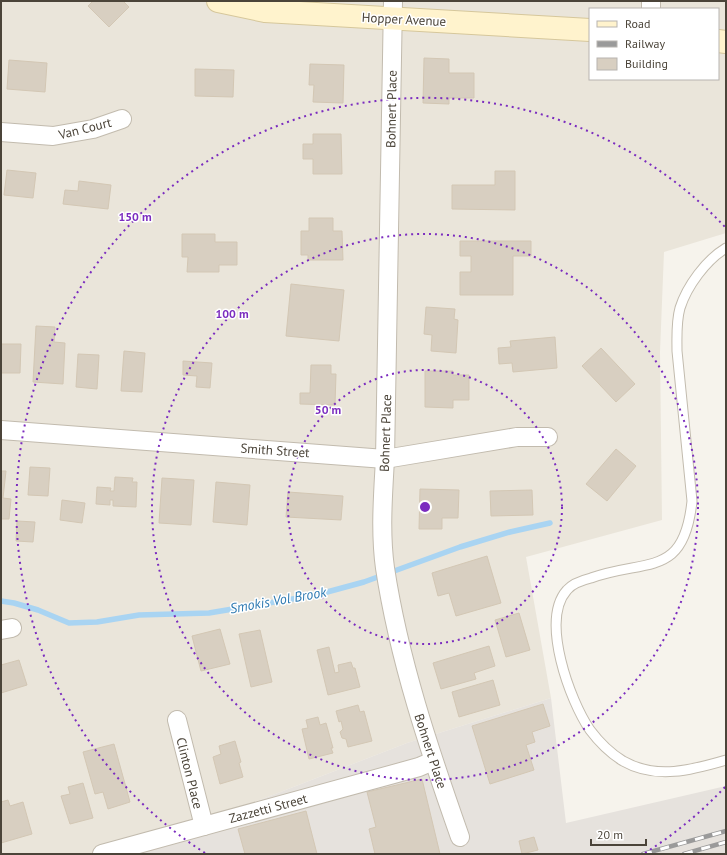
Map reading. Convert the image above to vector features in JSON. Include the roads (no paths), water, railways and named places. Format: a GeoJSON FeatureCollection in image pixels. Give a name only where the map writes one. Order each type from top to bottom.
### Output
{"type":"FeatureCollection","features":[{"type":"Feature","properties":{"kind":"street","name":"Hopper Avenue"},"geometry":{"type":"LineString","coordinates":[[218,1],[226,4],[265,11],[393,10],[589,30]]}},
{"type":"Feature","properties":{"kind":"street","name":"Bohnert Place"},"geometry":{"type":"LineString","coordinates":[[393,10],[385,459],[381,516],[386,574],[395,629],[434,761],[460,837]]}},
{"type":"Feature","properties":{"kind":"street","name":"Van Court"},"geometry":{"type":"LineString","coordinates":[[1,132],[53,136],[93,129],[122,119]]}},
{"type":"Feature","properties":{"kind":"street","name":"Smith Street"},"geometry":{"type":"LineString","coordinates":[[1,430],[385,459],[517,437],[548,436]]}},
{"type":"Feature","properties":{"kind":"street","name":"Clinton Place"},"geometry":{"type":"LineString","coordinates":[[177,720],[204,826]]}},
{"type":"Feature","properties":{"kind":"street","name":"Zazzetti Street"},"geometry":{"type":"LineString","coordinates":[[102,854],[419,767],[434,761]]}},
{"type":"Feature","properties":{"kind":"lane"},"geometry":{"type":"LineString","coordinates":[[726,248],[706,264],[696,276],[680,308],[676,328],[692,501],[690,519],[685,535],[676,551],[664,559],[648,565],[600,574],[582,581],[567,590],[560,602],[556,619],[557,643],[562,666],[571,692],[582,717],[604,747],[641,770],[660,772],[679,771],[693,769],[726,760]]}},
{"type":"Feature","properties":{"kind":"waterway","name":"Smokis Vol Brook"},"geometry":{"type":"LineString","coordinates":[[1,601],[38,610],[69,623],[97,622],[139,615],[209,613],[316,595],[364,582],[460,547],[510,532],[550,523]]}},
{"type":"Feature","properties":{"kind":"railway"},"geometry":{"type":"LineString","coordinates":[[643,854],[726,831]]}},
{"type":"Feature","properties":{"kind":"railway"},"geometry":{"type":"LineString","coordinates":[[684,854],[726,842]]}}]}
